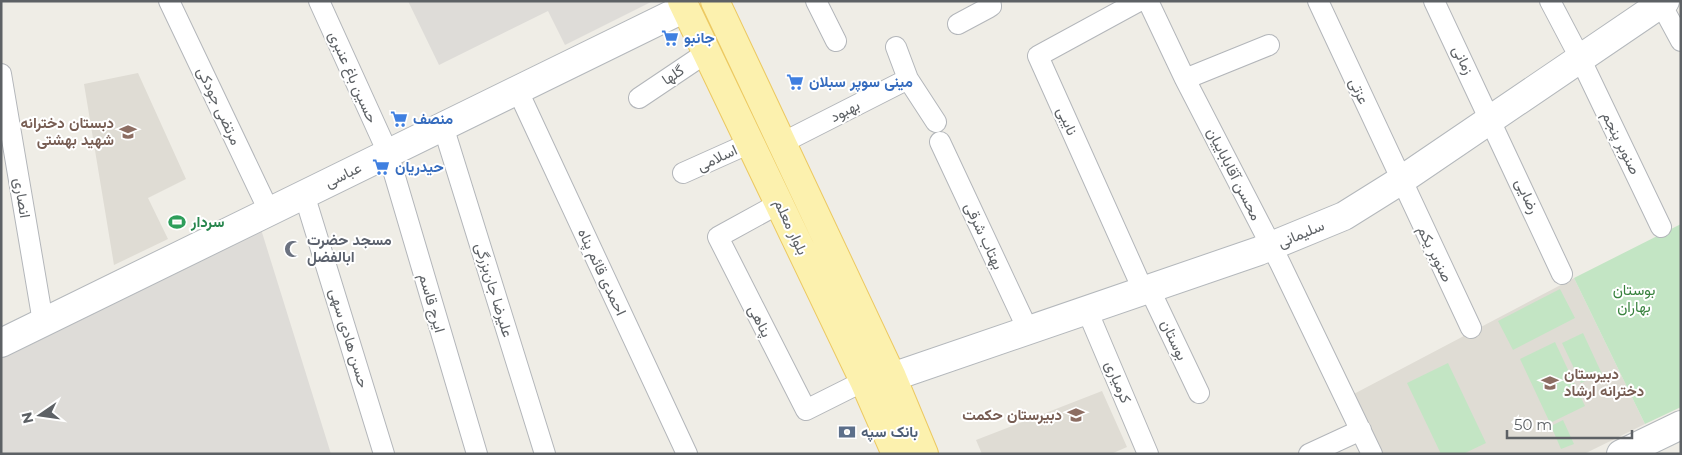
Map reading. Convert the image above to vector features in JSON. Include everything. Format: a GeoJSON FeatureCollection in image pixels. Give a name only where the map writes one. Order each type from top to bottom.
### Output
{"type":"FeatureCollection","features":[{"type":"Feature","properties":{"kind":"main road","name":"بلوار معلم"},"geometry":{"type":"LineString","coordinates":[[715,1],[892,377],[924,454]]}},
{"type":"Feature","properties":{"kind":"main road","name":"سلیمانی"},"geometry":{"type":"LineString","coordinates":[[892,377],[1271,246],[1344,216],[1400,181],[1663,2]]}},
{"type":"Feature","properties":{"kind":"main road","name":"عباسی"},"geometry":{"type":"LineString","coordinates":[[1,342],[517,90],[683,4]]}},
{"type":"Feature","properties":{"kind":"main road","name":"بلوار معلم"},"geometry":{"type":"LineString","coordinates":[[683,4],[780,203],[864,381],[896,454]]}},
{"type":"Feature","properties":{"kind":"main road"},"geometry":{"type":"LineString","coordinates":[[1621,454],[1681,425]]}},
{"type":"Feature","properties":{"kind":"street","name":"مرتضی جودکی"},"geometry":{"type":"LineString","coordinates":[[169,1],[269,211]]}},
{"type":"Feature","properties":{"kind":"street","name":"حسین باغ عنبری"},"geometry":{"type":"LineString","coordinates":[[319,1],[388,153]]}},
{"type":"Feature","properties":{"kind":"street"},"geometry":{"type":"LineString","coordinates":[[816,1],[836,41]]}},
{"type":"Feature","properties":{"kind":"street"},"geometry":{"type":"LineString","coordinates":[[958,24],[988,8],[990,1]]}},
{"type":"Feature","properties":{"kind":"street","name":"نایبی"},"geometry":{"type":"LineString","coordinates":[[1139,1],[1038,56],[1146,289]]}},
{"type":"Feature","properties":{"kind":"street","name":"محسن آقاباباییان"},"geometry":{"type":"LineString","coordinates":[[1148,1],[1185,79],[1271,246],[1372,454]]}},
{"type":"Feature","properties":{"kind":"street","name":"عزتی"},"geometry":{"type":"LineString","coordinates":[[1318,1],[1400,181]]}},
{"type":"Feature","properties":{"kind":"street","name":"زمانی"},"geometry":{"type":"LineString","coordinates":[[1434,1],[1491,119]]}},
{"type":"Feature","properties":{"kind":"street","name":"صنوبر پنجم"},"geometry":{"type":"LineString","coordinates":[[1550,1],[1580,58],[1661,227]]}},
{"type":"Feature","properties":{"kind":"street"},"geometry":{"type":"LineString","coordinates":[[1663,2],[1681,41]]}},
{"type":"Feature","properties":{"kind":"street"},"geometry":{"type":"LineString","coordinates":[[1185,79],[1269,46]]}},
{"type":"Feature","properties":{"kind":"street"},"geometry":{"type":"LineString","coordinates":[[896,47],[908,79],[936,122]]}},
{"type":"Feature","properties":{"kind":"street","name":"گلها"},"geometry":{"type":"LineString","coordinates":[[639,98],[706,53]]}},
{"type":"Feature","properties":{"kind":"street","name":"انصاری"},"geometry":{"type":"LineString","coordinates":[[1,74],[43,322]]}},
{"type":"Feature","properties":{"kind":"street","name":"بهبود"},"geometry":{"type":"LineString","coordinates":[[782,142],[908,79]]}},
{"type":"Feature","properties":{"kind":"street","name":"احمدی قائم پناه"},"geometry":{"type":"LineString","coordinates":[[517,90],[687,454]]}},
{"type":"Feature","properties":{"kind":"street","name":"رضایی"},"geometry":{"type":"LineString","coordinates":[[1491,119],[1562,274]]}},
{"type":"Feature","properties":{"kind":"street","name":"علیرضا جان‌بزرگی"},"geometry":{"type":"LineString","coordinates":[[443,126],[545,454]]}},
{"type":"Feature","properties":{"kind":"street","name":"بهتاب شرقی"},"geometry":{"type":"LineString","coordinates":[[940,142],[1028,330]]}},
{"type":"Feature","properties":{"kind":"street","name":"اسلامی"},"geometry":{"type":"LineString","coordinates":[[684,174],[750,143]]}},
{"type":"Feature","properties":{"kind":"street","name":"ایرج قاسم"},"geometry":{"type":"LineString","coordinates":[[388,153],[477,454]]}},
{"type":"Feature","properties":{"kind":"street","name":"صنوبر یکم"},"geometry":{"type":"LineString","coordinates":[[1400,181],[1471,328]]}},
{"type":"Feature","properties":{"kind":"street","name":"حسن هادی سهی"},"geometry":{"type":"LineString","coordinates":[[304,194],[384,454]]}},
{"type":"Feature","properties":{"kind":"street","name":"پناهی"},"geometry":{"type":"LineString","coordinates":[[780,203],[718,237],[806,410],[864,381]]}},
{"type":"Feature","properties":{"kind":"street","name":"بوستان"},"geometry":{"type":"LineString","coordinates":[[1146,289],[1199,393]]}},
{"type":"Feature","properties":{"kind":"street","name":"کرمیاری"},"geometry":{"type":"LineString","coordinates":[[1087,310],[1148,454]]}},
{"type":"Feature","properties":{"kind":"street"},"geometry":{"type":"LineString","coordinates":[[1309,454],[1361,430]]}},
{"type":"Feature","properties":{"kind":"shaded area"},"geometry":{"type":"Polygon","coordinates":[[[408,1],[653,1],[565,45],[548,11],[439,65],[408,1]]]}},
{"type":"Feature","properties":{"kind":"shaded area","name":"دبستان دخترانه شهید بهشتی"},"geometry":{"type":"Polygon","coordinates":[[[138,73],[186,179],[148,198],[168,239],[114,265],[84,84],[138,73]]]}},
{"type":"Feature","properties":{"kind":"shaded area"},"geometry":{"type":"Polygon","coordinates":[[[260,226],[331,454],[1,454],[1,354],[260,226]]]}},
{"type":"Feature","properties":{"kind":"shaded area","name":"دبیرستان دخترانه ارشاد"},"geometry":{"type":"Polygon","coordinates":[[[1574,278],[1645,424],[1584,454],[1377,454],[1350,396],[1574,278]]]}},
{"type":"Feature","properties":{"kind":"shaded area","name":"دبیرستان حکمت"},"geometry":{"type":"Polygon","coordinates":[[[1102,391],[1127,447],[1111,454],[982,454],[976,440],[1102,391]]]}},
{"type":"Feature","properties":{"kind":"green space","name":"بوستان بهاران"},"geometry":{"type":"Polygon","coordinates":[[[1681,224],[1681,407],[1645,424],[1574,278],[1681,224]]]}},
{"type":"Feature","properties":{"kind":"green space"},"geometry":{"type":"Polygon","coordinates":[[[1560,289],[1575,318],[1513,350],[1498,321],[1560,289]]]}},
{"type":"Feature","properties":{"kind":"green space"},"geometry":{"type":"Polygon","coordinates":[[[1583,333],[1602,374],[1581,383],[1562,343],[1583,333]]]}},
{"type":"Feature","properties":{"kind":"green space"},"geometry":{"type":"Polygon","coordinates":[[[1555,342],[1585,406],[1550,423],[1520,359],[1555,342]]]}},
{"type":"Feature","properties":{"kind":"green space"},"geometry":{"type":"Polygon","coordinates":[[[1448,363],[1486,443],[1463,454],[1441,454],[1407,383],[1448,363]]]}},
{"type":"Feature","properties":{"kind":"green space"},"geometry":{"type":"Polygon","coordinates":[[[1563,420],[1574,444],[1561,449],[1551,426],[1563,420]]]}},
{"type":"Feature","properties":{"kind":"place","name":"جانبو"},"geometry":{"type":"Point","coordinates":[670,38]}},
{"type":"Feature","properties":{"kind":"place","name":"مینی سوپر سبلان"},"geometry":{"type":"Point","coordinates":[795,82]}},
{"type":"Feature","properties":{"kind":"place","name":"منصف"},"geometry":{"type":"Point","coordinates":[399,119]}},
{"type":"Feature","properties":{"kind":"place","name":"دبستان دخترانه شهید بهشتی"},"geometry":{"type":"Point","coordinates":[128,132]}},
{"type":"Feature","properties":{"kind":"place","name":"حیدریان"},"geometry":{"type":"Point","coordinates":[381,167]}},
{"type":"Feature","properties":{"kind":"place","name":"سردار"},"geometry":{"type":"Point","coordinates":[177,222]}},
{"type":"Feature","properties":{"kind":"place","name":"مسجد حضرت ابالفضل"},"geometry":{"type":"Point","coordinates":[293,249]}},
{"type":"Feature","properties":{"kind":"place","name":"دبیرستان دخترانه ارشاد"},"geometry":{"type":"Point","coordinates":[1550,383]}},
{"type":"Feature","properties":{"kind":"place","name":"دبیرستان حکمت"},"geometry":{"type":"Point","coordinates":[1076,415]}},
{"type":"Feature","properties":{"kind":"place","name":"بانک سپه"},"geometry":{"type":"Point","coordinates":[847,432]}}]}
